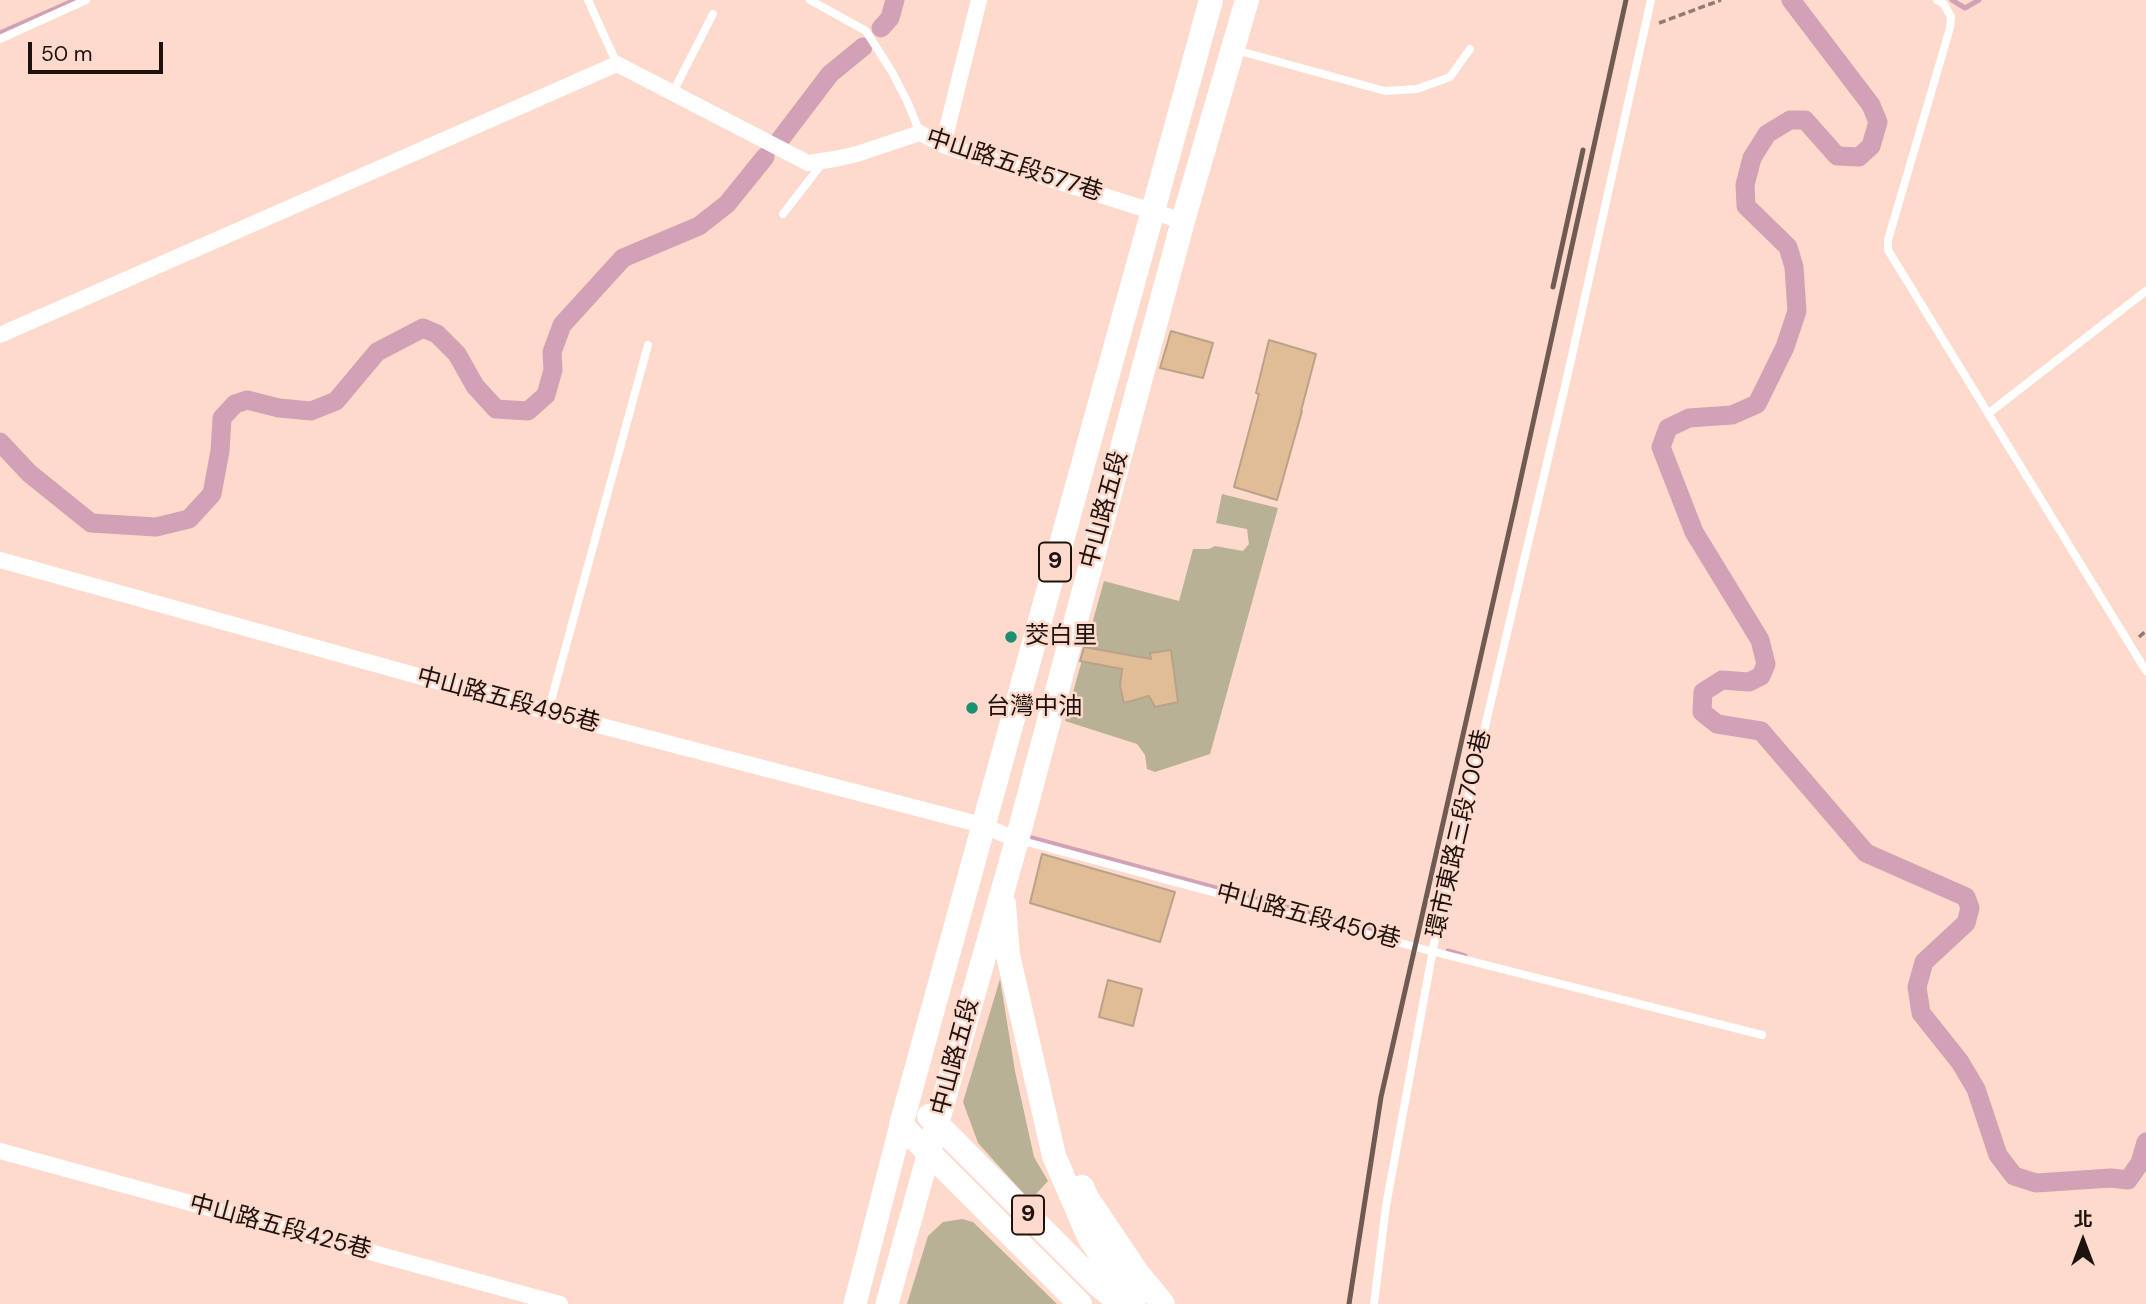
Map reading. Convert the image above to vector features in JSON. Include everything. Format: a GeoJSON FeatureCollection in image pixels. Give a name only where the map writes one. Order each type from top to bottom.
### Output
{"type":"FeatureCollection","features":[{"type":"Feature","properties":{"kind":"main road","name":"中山路五段"},"geometry":{"type":"LineString","coordinates":[[901,1125],[1211,0]]}},
{"type":"Feature","properties":{"kind":"main road","name":"中山路五段"},"geometry":{"type":"LineString","coordinates":[[929,1152],[1017,840],[1183,221],[1247,0]]}},
{"type":"Feature","properties":{"kind":"main road"},"geometry":{"type":"LineString","coordinates":[[1002,888],[1008,955],[1054,1156],[1089,1237],[1135,1304]]}},
{"type":"Feature","properties":{"kind":"main road"},"geometry":{"type":"LineString","coordinates":[[1040,1094],[1087,1198],[1136,1271],[1163,1304]]}},
{"type":"Feature","properties":{"kind":"main road","name":"9"},"geometry":{"type":"LineString","coordinates":[[910,1097],[1096,1283],[1121,1304]]}},
{"type":"Feature","properties":{"kind":"main road","name":"9"},"geometry":{"type":"LineString","coordinates":[[901,1125],[1080,1304]]}},
{"type":"Feature","properties":{"kind":"street"},"geometry":{"type":"LineString","coordinates":[[943,145],[979,0]]}},
{"type":"Feature","properties":{"kind":"street","name":"中山路五段577巷"},"geometry":{"type":"LineString","coordinates":[[617,64],[808,163],[857,154],[920,132],[943,145],[1183,221]]}},
{"type":"Feature","properties":{"kind":"street"},"geometry":{"type":"LineString","coordinates":[[0,335],[617,64]]}},
{"type":"Feature","properties":{"kind":"street","name":"中山路五段495巷"},"geometry":{"type":"LineString","coordinates":[[0,560],[548,712],[982,825],[1017,840]]}},
{"type":"Feature","properties":{"kind":"street","name":"中山路五段"},"geometry":{"type":"LineString","coordinates":[[855,1304],[901,1125]]}},
{"type":"Feature","properties":{"kind":"street","name":"中山路五段425巷"},"geometry":{"type":"LineString","coordinates":[[0,1152],[560,1304]]}},
{"type":"Feature","properties":{"kind":"street","name":"中山路五段"},"geometry":{"type":"LineString","coordinates":[[887,1304],[929,1152]]}},
{"type":"Feature","properties":{"kind":"lane"},"geometry":{"type":"LineString","coordinates":[[0,39],[86,0]]}},
{"type":"Feature","properties":{"kind":"lane"},"geometry":{"type":"LineString","coordinates":[[588,0],[617,64]]}},
{"type":"Feature","properties":{"kind":"lane"},"geometry":{"type":"LineString","coordinates":[[810,0],[866,32],[898,82],[920,132]]}},
{"type":"Feature","properties":{"kind":"lane","name":"環市東路三段700巷"},"geometry":{"type":"LineString","coordinates":[[1374,1304],[1386,1206],[1433,951],[1569,369],[1651,0]]}},
{"type":"Feature","properties":{"kind":"lane"},"geometry":{"type":"LineString","coordinates":[[1937,0],[1944,4],[1951,16],[1950,28],[1890,232],[1888,250],[2146,671]]}},
{"type":"Feature","properties":{"kind":"lane"},"geometry":{"type":"LineString","coordinates":[[673,92],[713,14]]}},
{"type":"Feature","properties":{"kind":"lane"},"geometry":{"type":"LineString","coordinates":[[1233,49],[1385,91],[1417,89],[1450,77],[1469,49]]}},
{"type":"Feature","properties":{"kind":"lane"},"geometry":{"type":"LineString","coordinates":[[783,214],[825,161]]}},
{"type":"Feature","properties":{"kind":"lane"},"geometry":{"type":"LineString","coordinates":[[1989,413],[2146,292]]}},
{"type":"Feature","properties":{"kind":"lane"},"geometry":{"type":"LineString","coordinates":[[548,712],[648,345]]}},
{"type":"Feature","properties":{"kind":"lane","name":"中山路五段450巷"},"geometry":{"type":"LineString","coordinates":[[1017,840],[1762,1035]]}},
{"type":"Feature","properties":{"kind":"path"},"geometry":{"type":"LineString","coordinates":[[1647,27],[1721,0]]}},
{"type":"Feature","properties":{"kind":"shaded area"},"geometry":{"type":"Polygon","coordinates":[[[1222,494],[1278,508],[1210,754],[1155,772],[1147,769],[1145,755],[1137,744],[1065,721],[1104,581],[1179,601],[1193,549],[1209,549],[1215,546],[1243,551],[1249,544],[1247,529],[1216,523],[1222,494]]]}},
{"type":"Feature","properties":{"kind":"shaded area"},"geometry":{"type":"Polygon","coordinates":[[[1000,979],[1015,1071],[1034,1157],[1048,1181],[1036,1194],[1024,1194],[978,1143],[963,1102],[1000,979]]]}},
{"type":"Feature","properties":{"kind":"shaded area"},"geometry":{"type":"Polygon","coordinates":[[[962,1219],[973,1222],[1057,1304],[907,1304],[928,1236],[943,1222],[962,1219]]]}},
{"type":"Feature","properties":{"kind":"building"},"geometry":{"type":"Polygon","coordinates":[[[1171,331],[1213,343],[1203,378],[1160,368],[1171,331]]]}},
{"type":"Feature","properties":{"kind":"building"},"geometry":{"type":"Polygon","coordinates":[[[1269,340],[1316,354],[1277,500],[1234,487],[1259,394],[1256,393],[1269,340]]]}},
{"type":"Feature","properties":{"kind":"building"},"geometry":{"type":"Polygon","coordinates":[[[1084,647],[1151,659],[1150,653],[1171,650],[1178,702],[1155,707],[1149,696],[1124,703],[1120,686],[1122,669],[1080,661],[1084,647]]]}},
{"type":"Feature","properties":{"kind":"building"},"geometry":{"type":"Polygon","coordinates":[[[1042,854],[1175,892],[1160,942],[1030,903],[1042,854]]]}},
{"type":"Feature","properties":{"kind":"building"},"geometry":{"type":"Polygon","coordinates":[[[1108,980],[1142,989],[1133,1026],[1099,1017],[1108,980]]]}},
{"type":"Feature","properties":{"kind":"waterway"},"geometry":{"type":"LineString","coordinates":[[0,33],[75,0]]}},
{"type":"Feature","properties":{"kind":"waterway"},"geometry":{"type":"LineString","coordinates":[[881,28],[890,18],[895,0]]}},
{"type":"Feature","properties":{"kind":"waterway"},"geometry":{"type":"LineString","coordinates":[[1791,0],[1871,105],[1878,122],[1871,146],[1859,157],[1837,156],[1805,120],[1790,120],[1767,134],[1752,158],[1745,185],[1746,206],[1788,247],[1794,267],[1797,311],[1785,347],[1757,404],[1732,415],[1689,418],[1668,428],[1661,447],[1694,532],[1760,640],[1766,664],[1761,676],[1749,682],[1722,680],[1703,692],[1702,712],[1717,724],[1761,731],[1866,853],[1966,897],[1970,908],[1966,923],[1924,962],[1917,987],[1921,1013],[1960,1062],[1976,1089],[1998,1155],[2014,1176],[2036,1183],[2111,1178],[2128,1180],[2140,1163],[2146,1142]]}},
{"type":"Feature","properties":{"kind":"waterway"},"geometry":{"type":"LineString","coordinates":[[1952,0],[1965,8],[1979,0]]}},
{"type":"Feature","properties":{"kind":"waterway"},"geometry":{"type":"LineString","coordinates":[[776,145],[830,74],[863,47]]}},
{"type":"Feature","properties":{"kind":"waterway"},"geometry":{"type":"LineString","coordinates":[[0,442],[29,473],[91,523],[156,527],[189,519],[212,494],[220,451],[222,418],[235,404],[247,400],[279,408],[311,411],[336,401],[377,352],[423,328],[437,334],[457,354],[475,386],[496,409],[528,411],[546,395],[553,370],[552,352],[562,325],[623,258],[699,226],[727,204],[765,157]]}},
{"type":"Feature","properties":{"kind":"waterway"},"geometry":{"type":"LineString","coordinates":[[1028,837],[1396,937]]}},
{"type":"Feature","properties":{"kind":"waterway"},"geometry":{"type":"LineString","coordinates":[[1448,951],[1465,956]]}},
{"type":"Feature","properties":{"kind":"railway"},"geometry":{"type":"LineString","coordinates":[[1349,1304],[1381,1097],[1626,0]]}},
{"type":"Feature","properties":{"kind":"railway"},"geometry":{"type":"LineString","coordinates":[[1553,287],[1583,150]]}},
{"type":"Feature","properties":{"kind":"place","name":"茭白里"},"geometry":{"type":"Point","coordinates":[1011,637]}},
{"type":"Feature","properties":{"kind":"place","name":"台灣中油"},"geometry":{"type":"Point","coordinates":[972,708]}}]}
